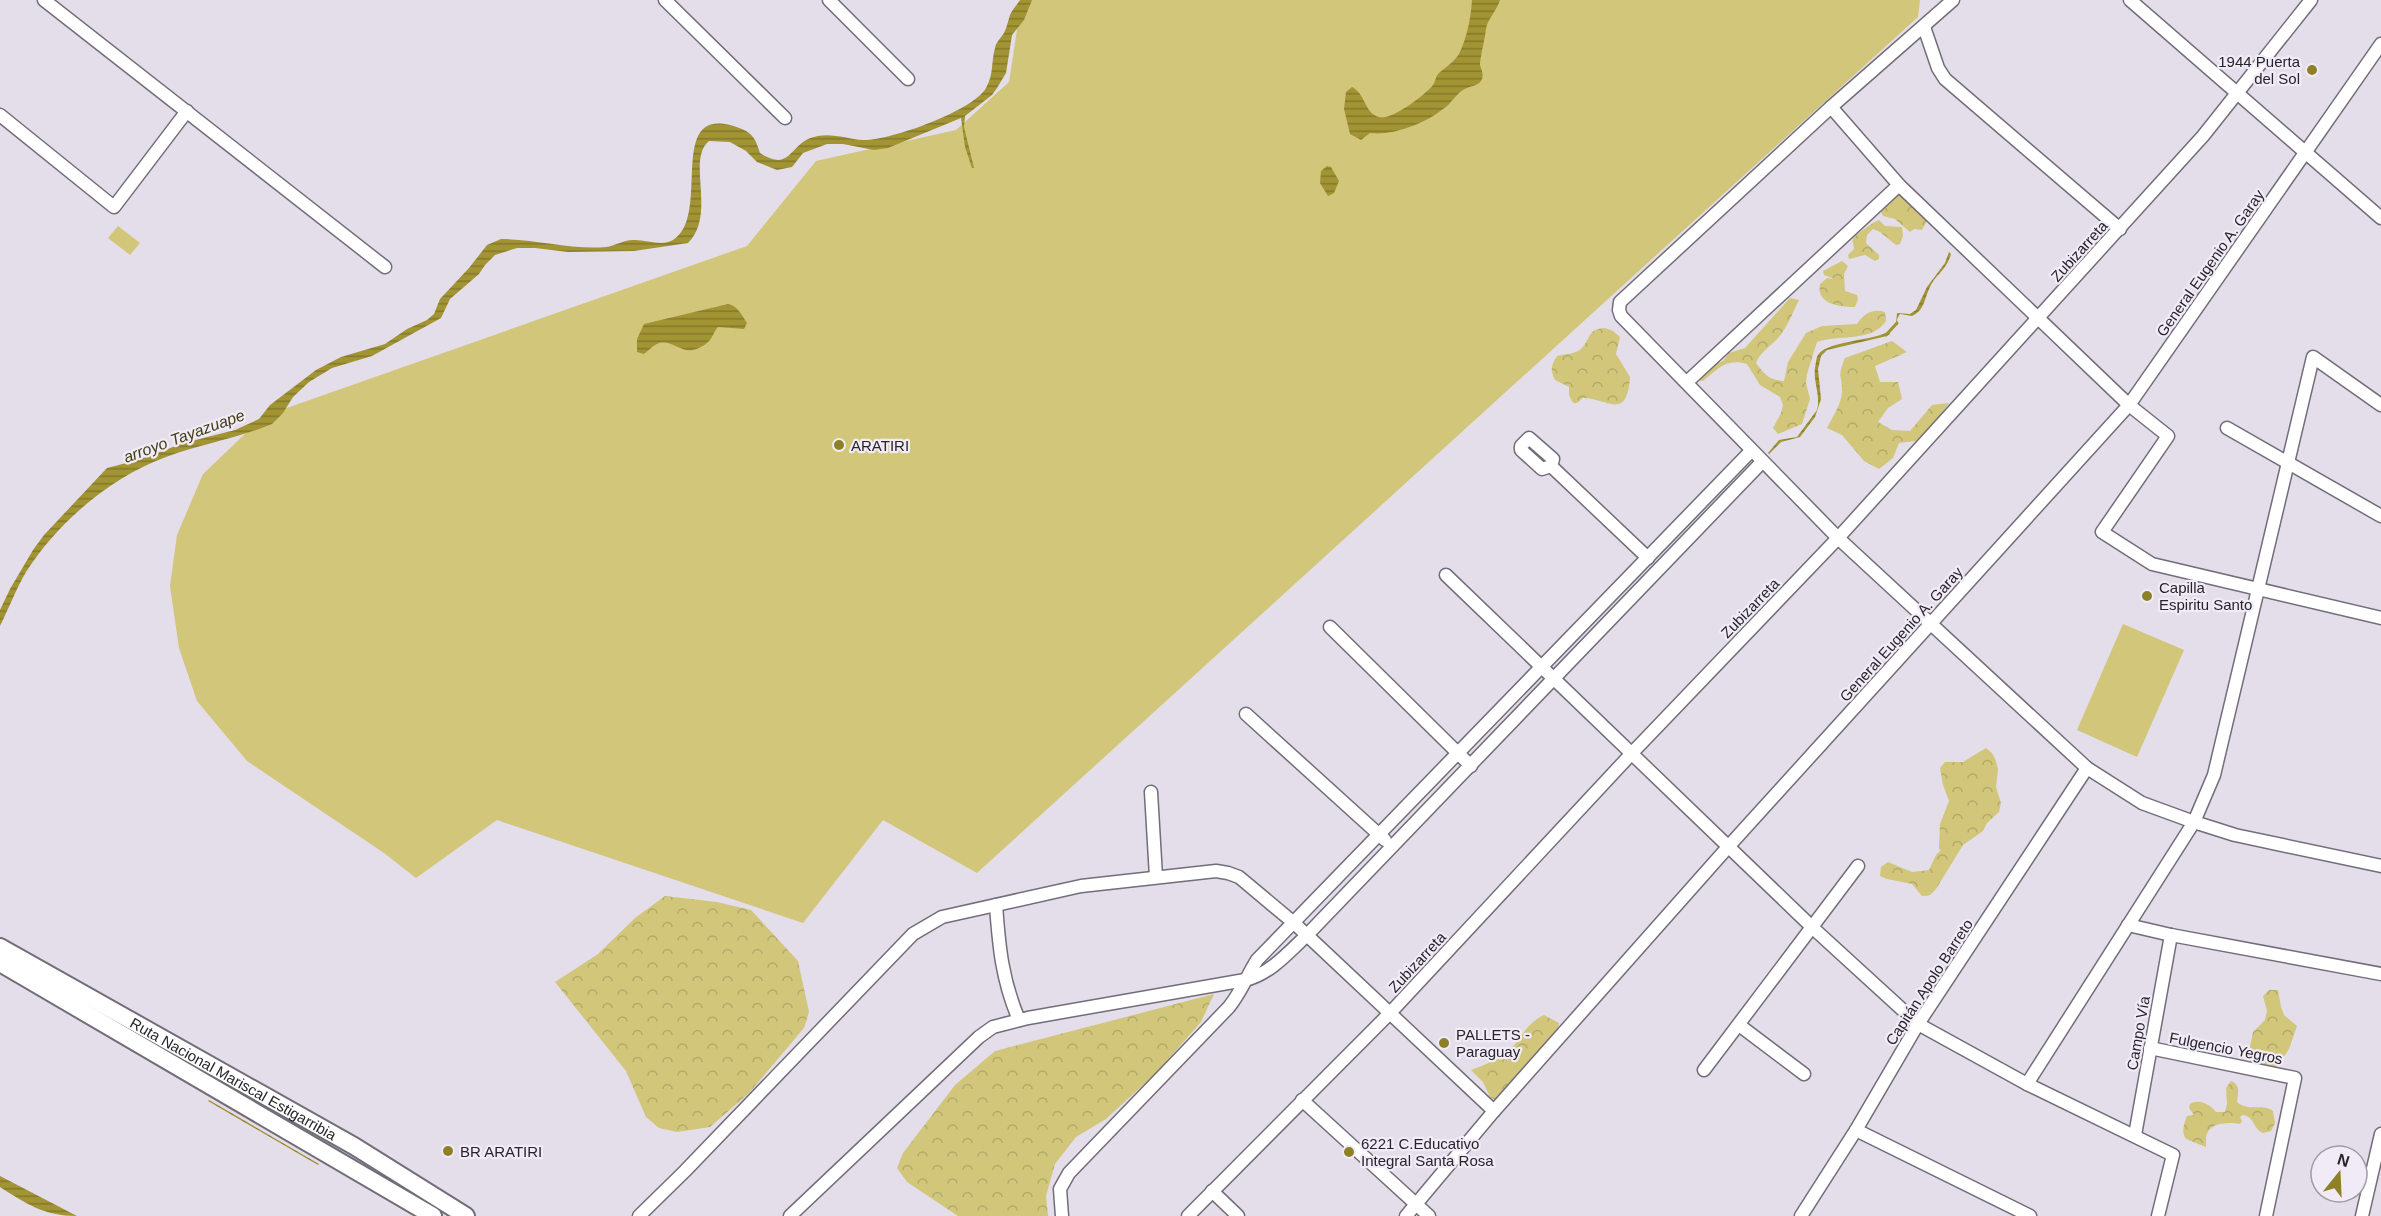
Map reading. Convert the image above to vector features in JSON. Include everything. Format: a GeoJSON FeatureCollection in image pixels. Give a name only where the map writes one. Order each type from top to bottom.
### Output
{"type":"FeatureCollection","features":[{"type":"Feature","properties":{"kind":"highway","name":"Ruta Nacional Mariscal Estigarribia"},"geometry":{"type":"LineString","coordinates":[[0,947],[354,1146],[466,1216]]}},
{"type":"Feature","properties":{"kind":"highway","name":"Ruta Nacional Mariscal Estigarribia"},"geometry":{"type":"LineString","coordinates":[[0,963],[433,1216]]}},
{"type":"Feature","properties":{"kind":"street"},"geometry":{"type":"LineString","coordinates":[[44,0],[385,267]]}},
{"type":"Feature","properties":{"kind":"street"},"geometry":{"type":"LineString","coordinates":[[665,0],[785,118]]}},
{"type":"Feature","properties":{"kind":"street"},"geometry":{"type":"LineString","coordinates":[[829,0],[908,79]]}},
{"type":"Feature","properties":{"kind":"street"},"geometry":{"type":"LineString","coordinates":[[1953,0],[1831,107],[1620,302],[1621,316],[1838,538],[2087,768],[2142,802],[2194,822],[2235,835],[2381,866]]}},
{"type":"Feature","properties":{"kind":"street"},"geometry":{"type":"LineString","coordinates":[[2130,0],[2381,218]]}},
{"type":"Feature","properties":{"kind":"street","name":"Zubizarreta"},"geometry":{"type":"LineString","coordinates":[[1188,1216],[1390,1013],[1633,752],[1838,538],[2120,229],[2237,94],[2311,0]]}},
{"type":"Feature","properties":{"kind":"street"},"geometry":{"type":"LineString","coordinates":[[1924,27],[1938,68],[1945,79],[2120,229]]}},
{"type":"Feature","properties":{"kind":"street","name":"General Eugenio A. Garay"},"geometry":{"type":"LineString","coordinates":[[1406,1216],[1494,1111],[1728,847],[2129,405],[2381,44]]}},
{"type":"Feature","properties":{"kind":"street"},"geometry":{"type":"LineString","coordinates":[[1831,107],[1899,185],[2129,405],[2169,436],[2102,532],[2152,564],[2381,618]]}},
{"type":"Feature","properties":{"kind":"street"},"geometry":{"type":"LineString","coordinates":[[0,116],[114,207],[187,111]]}},
{"type":"Feature","properties":{"kind":"street"},"geometry":{"type":"LineString","coordinates":[[1687,382],[1899,185]]}},
{"type":"Feature","properties":{"kind":"street"},"geometry":{"type":"LineString","coordinates":[[2027,1084],[2194,822],[2214,775],[2313,357],[2381,405]]}},
{"type":"Feature","properties":{"kind":"street"},"geometry":{"type":"LineString","coordinates":[[2227,428],[2381,516]]}},
{"type":"Feature","properties":{"kind":"street"},"geometry":{"type":"LineString","coordinates":[[1062,1216],[1060,1189],[1069,1173],[1229,1007],[1244,987],[1245,980],[1257,960],[1751,451]]}},
{"type":"Feature","properties":{"kind":"street"},"geometry":{"type":"LineString","coordinates":[[790,1216],[979,1037],[993,1027],[1019,1020],[1256,978],[1266,972],[1307,935],[1555,680],[1762,462]]}},
{"type":"Feature","properties":{"kind":"street"},"geometry":{"type":"LineString","coordinates":[[1551,466],[1647,558]]}},
{"type":"Feature","properties":{"kind":"street"},"geometry":{"type":"LineString","coordinates":[[1446,575],[1633,752],[1813,928],[1918,1024],[2027,1084],[2173,1155],[2158,1216]]}},
{"type":"Feature","properties":{"kind":"street"},"geometry":{"type":"LineString","coordinates":[[1330,627],[1471,766]]}},
{"type":"Feature","properties":{"kind":"street"},"geometry":{"type":"LineString","coordinates":[[1246,714],[1392,847]]}},
{"type":"Feature","properties":{"kind":"street","name":"Capitán Apolo Barreto"},"geometry":{"type":"LineString","coordinates":[[1801,1216],[1856,1130],[1918,1024],[2087,768]]}},
{"type":"Feature","properties":{"kind":"street"},"geometry":{"type":"LineString","coordinates":[[1151,792],[1156,877]]}},
{"type":"Feature","properties":{"kind":"street"},"geometry":{"type":"LineString","coordinates":[[1704,1070],[1858,866]]}},
{"type":"Feature","properties":{"kind":"street"},"geometry":{"type":"LineString","coordinates":[[639,1216],[913,934],[942,917],[1081,886],[1216,871],[1239,877],[1307,935],[1494,1111]]}},
{"type":"Feature","properties":{"kind":"street"},"geometry":{"type":"LineString","coordinates":[[996,905],[1000,961],[1008,994],[1019,1020]]}},
{"type":"Feature","properties":{"kind":"street"},"geometry":{"type":"LineString","coordinates":[[2128,925],[2381,974]]}},
{"type":"Feature","properties":{"kind":"street","name":"Campo Vía"},"geometry":{"type":"LineString","coordinates":[[2135,1136],[2171,935]]}},
{"type":"Feature","properties":{"kind":"street"},"geometry":{"type":"LineString","coordinates":[[1739,1025],[1804,1074]]}},
{"type":"Feature","properties":{"kind":"street","name":"Fulgencio Yegros"},"geometry":{"type":"LineString","coordinates":[[2150,1048],[2295,1078],[2266,1216]]}},
{"type":"Feature","properties":{"kind":"street"},"geometry":{"type":"LineString","coordinates":[[1302,1100],[1430,1216]]}},
{"type":"Feature","properties":{"kind":"street"},"geometry":{"type":"LineString","coordinates":[[1856,1130],[2030,1216]]}},
{"type":"Feature","properties":{"kind":"street"},"geometry":{"type":"LineString","coordinates":[[2362,1216],[2381,1134]]}},
{"type":"Feature","properties":{"kind":"street"},"geometry":{"type":"LineString","coordinates":[[1212,1191],[1238,1216]]}},
{"type":"Feature","properties":{"kind":"green space","name":"ARATIRI"},"geometry":{"type":"Polygon","coordinates":[[[1027,0],[1920,0],[1918,17],[977,873],[883,820],[803,923],[497,820],[416,878],[384,853],[247,761],[197,701],[179,648],[170,586],[177,535],[203,474],[264,416],[747,246],[816,161],[956,130],[1009,82],[1021,4],[1027,0]]]}},
{"type":"Feature","properties":{"kind":"green space"},"geometry":{"type":"Polygon","coordinates":[[[1897,193],[1902,193],[1928,219],[1922,230],[1914,229],[1910,232],[1895,219],[1883,216],[1881,212],[1897,193]]]}},
{"type":"Feature","properties":{"kind":"green space"},"geometry":{"type":"Polygon","coordinates":[[[1879,220],[1885,226],[1902,227],[1903,236],[1900,244],[1896,245],[1873,229],[1867,235],[1866,243],[1879,255],[1879,259],[1875,261],[1865,255],[1849,259],[1848,255],[1854,249],[1853,239],[1865,228],[1879,220]]]}},
{"type":"Feature","properties":{"kind":"green space"},"geometry":{"type":"Polygon","coordinates":[[[118,226],[140,243],[130,255],[108,238],[118,226]]]}},
{"type":"Feature","properties":{"kind":"green space"},"geometry":{"type":"Polygon","coordinates":[[[1842,261],[1848,266],[1844,274],[1845,291],[1857,295],[1855,307],[1830,303],[1825,300],[1820,291],[1820,284],[1827,278],[1835,279],[1824,275],[1823,271],[1842,261]]]}},
{"type":"Feature","properties":{"kind":"green space"},"geometry":{"type":"Polygon","coordinates":[[[1790,298],[1799,300],[1787,325],[1778,338],[1760,355],[1756,363],[1765,374],[1775,379],[1784,381],[1788,362],[1806,333],[1822,326],[1857,324],[1866,314],[1873,311],[1885,312],[1886,321],[1880,328],[1863,335],[1817,342],[1807,374],[1806,383],[1810,399],[1802,424],[1778,434],[1773,428],[1783,405],[1780,397],[1760,385],[1747,364],[1733,362],[1718,369],[1703,381],[1695,380],[1707,368],[1723,361],[1729,353],[1745,348],[1790,298]]]}},
{"type":"Feature","properties":{"kind":"green space"},"geometry":{"type":"Polygon","coordinates":[[[1605,328],[1620,337],[1616,354],[1630,377],[1625,399],[1614,404],[1583,398],[1573,403],[1569,395],[1569,387],[1555,380],[1552,370],[1553,362],[1557,356],[1579,351],[1592,332],[1605,328]]]}},
{"type":"Feature","properties":{"kind":"green space"},"geometry":{"type":"Polygon","coordinates":[[[1892,341],[1907,352],[1875,366],[1880,382],[1898,382],[1902,399],[1888,408],[1878,422],[1892,430],[1910,431],[1932,405],[1949,403],[1916,441],[1899,443],[1893,458],[1879,469],[1864,461],[1842,435],[1827,428],[1841,397],[1840,374],[1845,358],[1892,341]]]}},
{"type":"Feature","properties":{"kind":"green space"},"geometry":{"type":"Polygon","coordinates":[[[2123,624],[2184,650],[2137,757],[2077,730],[2123,624]]]}},
{"type":"Feature","properties":{"kind":"green space"},"geometry":{"type":"Polygon","coordinates":[[[1986,748],[1992,753],[1998,769],[1996,787],[2001,803],[1999,812],[1987,823],[1983,831],[1963,845],[1936,889],[1930,895],[1922,896],[1912,884],[1880,876],[1881,867],[1888,862],[1912,872],[1929,870],[1941,850],[1939,849],[1940,824],[1949,801],[1940,768],[1945,762],[1963,762],[1986,748]]]}},
{"type":"Feature","properties":{"kind":"green space"},"geometry":{"type":"Polygon","coordinates":[[[665,896],[717,902],[751,910],[798,961],[809,1012],[804,1028],[749,1093],[710,1127],[677,1132],[659,1128],[646,1117],[626,1071],[555,982],[598,954],[635,918],[665,896]]]}},
{"type":"Feature","properties":{"kind":"green space"},"geometry":{"type":"Polygon","coordinates":[[[2269,990],[2278,990],[2284,1015],[2297,1026],[2289,1049],[2275,1070],[2251,1063],[2250,1056],[2248,1057],[2253,1032],[2265,1020],[2267,1011],[2263,996],[2269,990]]]}},
{"type":"Feature","properties":{"kind":"green space"},"geometry":{"type":"Polygon","coordinates":[[[1214,994],[1201,1022],[1156,1073],[1106,1119],[1076,1137],[1055,1164],[1046,1196],[1048,1216],[958,1216],[907,1182],[897,1168],[903,1153],[955,1085],[995,1051],[1214,994]]]}},
{"type":"Feature","properties":{"kind":"green space"},"geometry":{"type":"Polygon","coordinates":[[[1544,1015],[1559,1023],[1558,1028],[1529,1067],[1520,1085],[1517,1098],[1497,1101],[1490,1097],[1483,1082],[1471,1070],[1500,1057],[1515,1044],[1531,1024],[1544,1015]]]}},
{"type":"Feature","properties":{"kind":"green space"},"geometry":{"type":"Polygon","coordinates":[[[2231,1081],[2238,1087],[2237,1102],[2241,1105],[2273,1111],[2275,1123],[2271,1131],[2263,1133],[2257,1129],[2250,1118],[2243,1115],[2240,1117],[2242,1121],[2240,1124],[2225,1123],[2211,1128],[2206,1137],[2206,1147],[2186,1139],[2183,1131],[2187,1116],[2194,1115],[2189,1108],[2190,1104],[2201,1102],[2216,1112],[2225,1112],[2226,1088],[2231,1081]]]}},
{"type":"Feature","properties":{"kind":"shaded area"},"geometry":{"type":"Polygon","coordinates":[[[1020,0],[1032,0],[1024,20],[1012,35],[1006,73],[992,95],[965,116],[964,127],[974,168],[972,168],[965,147],[961,118],[888,148],[874,150],[843,144],[827,144],[803,153],[792,167],[777,170],[757,162],[746,151],[730,142],[709,141],[700,161],[700,218],[696,231],[688,243],[634,251],[568,252],[517,248],[495,255],[479,274],[450,299],[441,318],[372,356],[332,368],[309,382],[293,397],[283,413],[272,424],[166,457],[125,476],[87,503],[54,536],[26,572],[0,626],[0,610],[33,550],[44,535],[107,468],[138,460],[184,443],[235,430],[259,419],[270,405],[316,370],[341,357],[385,344],[407,329],[427,320],[434,314],[440,299],[487,245],[501,239],[593,248],[629,240],[664,243],[673,240],[684,227],[690,208],[695,143],[703,129],[717,124],[742,129],[754,138],[760,153],[771,159],[779,160],[785,158],[808,139],[818,136],[875,139],[910,130],[948,115],[978,97],[986,88],[997,42],[1004,33],[1011,13],[1020,0]]]}},
{"type":"Feature","properties":{"kind":"shaded area"},"geometry":{"type":"Polygon","coordinates":[[[1472,0],[1500,0],[1487,26],[1480,62],[1483,75],[1481,81],[1463,90],[1446,107],[1418,124],[1389,132],[1370,133],[1361,140],[1350,134],[1344,109],[1346,92],[1352,87],[1356,90],[1371,112],[1379,117],[1391,115],[1416,101],[1433,85],[1438,74],[1459,54],[1468,27],[1472,0]]]}},
{"type":"Feature","properties":{"kind":"shaded area"},"geometry":{"type":"Polygon","coordinates":[[[1327,166],[1331,167],[1339,181],[1334,193],[1328,196],[1320,183],[1321,171],[1327,166]]]}},
{"type":"Feature","properties":{"kind":"shaded area"},"geometry":{"type":"Polygon","coordinates":[[[1949,252],[1951,254],[1949,260],[1932,283],[1919,311],[1912,316],[1900,314],[1897,319],[1898,325],[1896,324],[1897,313],[1910,314],[1916,310],[1927,287],[1945,263],[1949,252]]]}},
{"type":"Feature","properties":{"kind":"shaded area"},"geometry":{"type":"Polygon","coordinates":[[[728,304],[737,309],[747,323],[744,329],[718,327],[708,342],[693,350],[659,343],[644,354],[637,352],[637,339],[644,324],[728,304]]]}},
{"type":"Feature","properties":{"kind":"shaded area"},"geometry":{"type":"Polygon","coordinates":[[[1888,332],[1890,334],[1887,336],[1827,350],[1821,356],[1818,369],[1821,399],[1815,417],[1800,437],[1781,442],[1769,454],[1779,440],[1797,437],[1817,410],[1815,373],[1818,355],[1830,347],[1888,332]]]}},
{"type":"Feature","properties":{"kind":"shaded area"},"geometry":{"type":"Polygon","coordinates":[[[209,1100],[319,1164],[208,1101],[209,1100]]]}},
{"type":"Feature","properties":{"kind":"shaded area"},"geometry":{"type":"Polygon","coordinates":[[[0,1176],[77,1216],[55,1214],[28,1204],[0,1187],[0,1176]]]}},
{"type":"Feature","properties":{"kind":"waterway"},"geometry":{"type":"LineString","coordinates":[[1886,335],[1897,323]]}},
{"type":"Feature","properties":{"kind":"place","name":"1944 Puerta del Sol"},"geometry":{"type":"Point","coordinates":[2312,70]}},
{"type":"Feature","properties":{"kind":"place","name":"ARATIRI"},"geometry":{"type":"Point","coordinates":[839,445]}},
{"type":"Feature","properties":{"kind":"place","name":"Capilla Espiritu Santo"},"geometry":{"type":"Point","coordinates":[2147,596]}},
{"type":"Feature","properties":{"kind":"place","name":"PALLETS - Paraguay"},"geometry":{"type":"Point","coordinates":[1444,1043]}},
{"type":"Feature","properties":{"kind":"place","name":"BR ARATIRI"},"geometry":{"type":"Point","coordinates":[448,1151]}},
{"type":"Feature","properties":{"kind":"place","name":"6221 C.Educativo Integral Santa Rosa"},"geometry":{"type":"Point","coordinates":[1349,1152]}},
{"type":"Feature","properties":{"kind":"water label","name":"arroyo Tayazuape"},"geometry":{"type":"Point","coordinates":[184,436]}}]}
